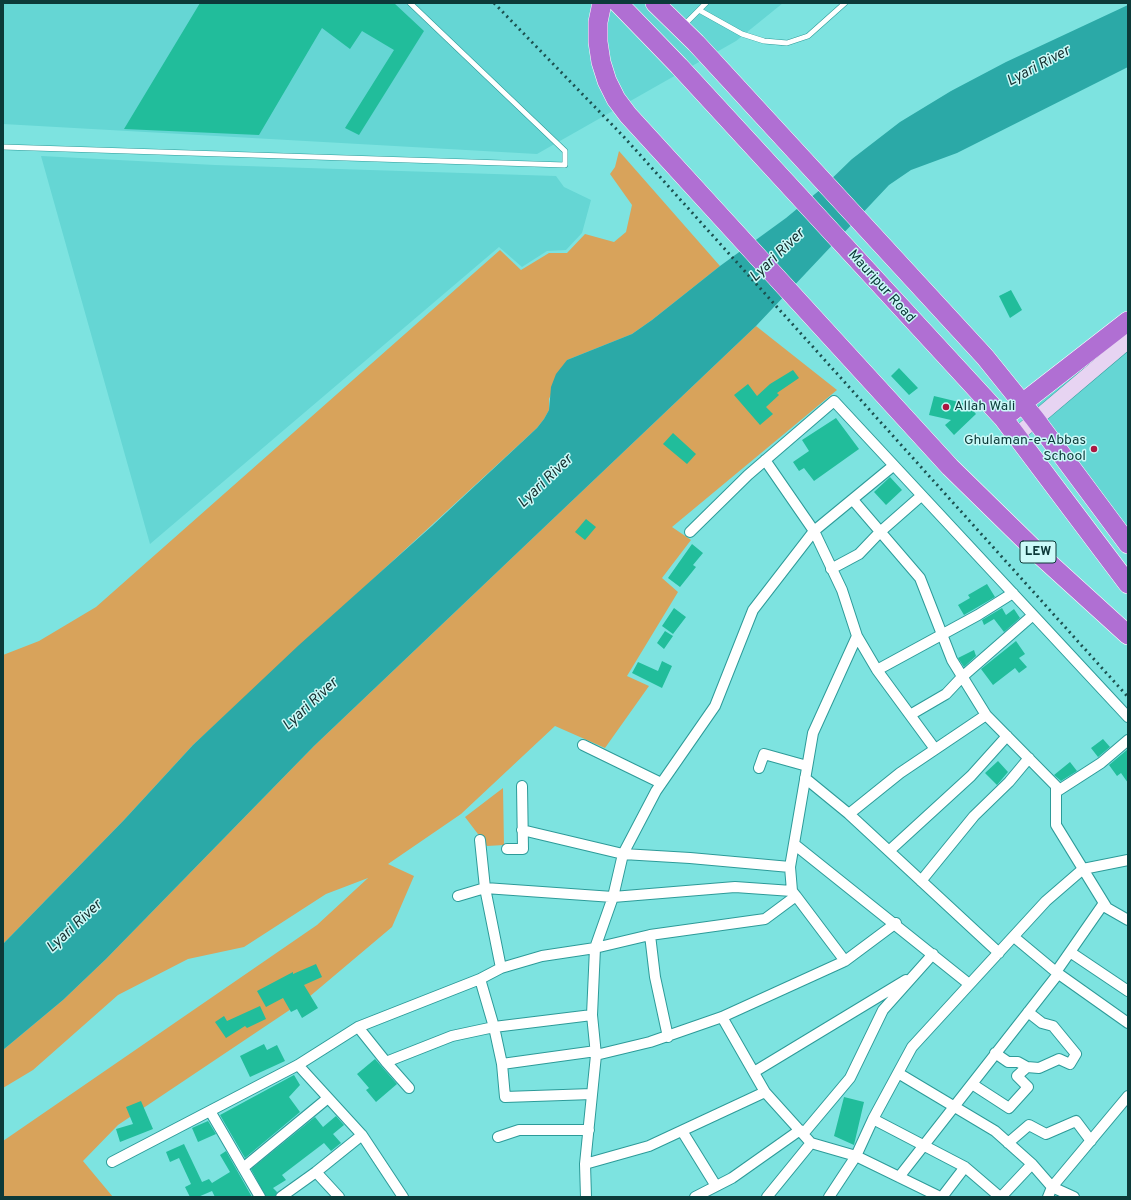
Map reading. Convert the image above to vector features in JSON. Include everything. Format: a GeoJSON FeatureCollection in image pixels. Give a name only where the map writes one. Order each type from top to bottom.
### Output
{"type":"FeatureCollection","features":[{"type":"Feature","properties":{"kind":"highway","name":"LEW"},"geometry":{"type":"LineString","coordinates":[[602,3],[598,22],[598,42],[601,62],[613,93],[628,115],[950,467],[1040,555],[1128,635]]}},
{"type":"Feature","properties":{"kind":"highway","name":"Mauripur Road"},"geometry":{"type":"LineString","coordinates":[[618,3],[679,66],[960,374],[1003,418],[1128,584]]}},
{"type":"Feature","properties":{"kind":"highway","name":"Mauripur Road"},"geometry":{"type":"LineString","coordinates":[[655,3],[696,43],[985,357],[1021,404],[1035,419],[1128,544]]}},
{"type":"Feature","properties":{"kind":"highway"},"geometry":{"type":"LineString","coordinates":[[1003,418],[1128,321]]}},
{"type":"Feature","properties":{"kind":"main road"},"geometry":{"type":"LineString","coordinates":[[1017,435],[1128,340]]}},
{"type":"Feature","properties":{"kind":"street"},"geometry":{"type":"LineString","coordinates":[[690,532],[765,460],[834,401],[1128,717]]}},
{"type":"Feature","properties":{"kind":"street"},"geometry":{"type":"LineString","coordinates":[[765,460],[814,532],[842,590],[857,636],[877,670],[935,749]]}},
{"type":"Feature","properties":{"kind":"street"},"geometry":{"type":"LineString","coordinates":[[586,1197],[585,1164],[596,1053],[592,1015],[595,948],[613,897],[622,854],[661,783],[715,706],[753,610],[814,532],[893,466]]}},
{"type":"Feature","properties":{"kind":"street"},"geometry":{"type":"LineString","coordinates":[[831,569],[859,554],[880,532],[921,496]]}},
{"type":"Feature","properties":{"kind":"street"},"geometry":{"type":"LineString","coordinates":[[853,500],[920,578],[952,660],[962,677],[986,715],[1056,786],[1056,825],[1107,908],[1128,920]]}},
{"type":"Feature","properties":{"kind":"street"},"geometry":{"type":"LineString","coordinates":[[877,670],[978,616],[1013,593]]}},
{"type":"Feature","properties":{"kind":"street"},"geometry":{"type":"LineString","coordinates":[[910,715],[946,694],[962,677],[1033,615]]}},
{"type":"Feature","properties":{"kind":"street"},"geometry":{"type":"LineString","coordinates":[[845,961],[794,894],[790,867],[813,733],[857,636]]}},
{"type":"Feature","properties":{"kind":"street"},"geometry":{"type":"LineString","coordinates":[[849,814],[900,773],[986,715]]}},
{"type":"Feature","properties":{"kind":"street"},"geometry":{"type":"LineString","coordinates":[[889,851],[971,776],[1007,736]]}},
{"type":"Feature","properties":{"kind":"street"},"geometry":{"type":"LineString","coordinates":[[1056,792],[1101,763],[1128,740]]}},
{"type":"Feature","properties":{"kind":"street"},"geometry":{"type":"LineString","coordinates":[[582,745],[661,783]]}},
{"type":"Feature","properties":{"kind":"street"},"geometry":{"type":"LineString","coordinates":[[759,768],[764,754],[807,766]]}},
{"type":"Feature","properties":{"kind":"street"},"geometry":{"type":"LineString","coordinates":[[921,881],[974,816],[1009,782],[1029,758]]}},
{"type":"Feature","properties":{"kind":"street"},"geometry":{"type":"LineString","coordinates":[[805,778],[849,814],[999,953]]}},
{"type":"Feature","properties":{"kind":"street"},"geometry":{"type":"LineString","coordinates":[[506,849],[523,849],[522,786]]}},
{"type":"Feature","properties":{"kind":"street"},"geometry":{"type":"LineString","coordinates":[[522,830],[622,854],[690,858],[790,867]]}},
{"type":"Feature","properties":{"kind":"street"},"geometry":{"type":"LineString","coordinates":[[480,840],[485,888],[501,968]]}},
{"type":"Feature","properties":{"kind":"street"},"geometry":{"type":"LineString","coordinates":[[794,844],[896,923],[969,984]]}},
{"type":"Feature","properties":{"kind":"street"},"geometry":{"type":"LineString","coordinates":[[829,1197],[856,1156],[873,1119],[912,1047],[1046,901],[1083,869],[1128,860]]}},
{"type":"Feature","properties":{"kind":"street"},"geometry":{"type":"LineString","coordinates":[[458,896],[485,888],[613,897],[735,887],[794,894]]}},
{"type":"Feature","properties":{"kind":"street"},"geometry":{"type":"LineString","coordinates":[[112,1162],[298,1065],[358,1027],[480,979],[501,968],[542,956],[595,948],[650,935],[766,920],[794,894]]}},
{"type":"Feature","properties":{"kind":"street"},"geometry":{"type":"LineString","coordinates":[[899,1177],[1028,1012],[1057,973],[1104,903]]}},
{"type":"Feature","properties":{"kind":"street"},"geometry":{"type":"LineString","coordinates":[[502,1064],[596,1053],[668,1037],[722,1018],[845,961],[896,923]]}},
{"type":"Feature","properties":{"kind":"street"},"geometry":{"type":"LineString","coordinates":[[650,935],[655,977],[668,1037]]}},
{"type":"Feature","properties":{"kind":"street"},"geometry":{"type":"LineString","coordinates":[[1014,937],[1057,973],[1128,1023]]}},
{"type":"Feature","properties":{"kind":"street"},"geometry":{"type":"LineString","coordinates":[[1070,952],[1128,991]]}},
{"type":"Feature","properties":{"kind":"street"},"geometry":{"type":"LineString","coordinates":[[695,1197],[732,1178],[801,1132],[850,1078],[883,1010],[933,954]]}},
{"type":"Feature","properties":{"kind":"street"},"geometry":{"type":"LineString","coordinates":[[754,1072],[916,973]]}},
{"type":"Feature","properties":{"kind":"street"},"geometry":{"type":"LineString","coordinates":[[480,979],[494,1026],[502,1064],[505,1097],[592,1094]]}},
{"type":"Feature","properties":{"kind":"street"},"geometry":{"type":"LineString","coordinates":[[995,1053],[1008,1062],[1018,1062],[1027,1067],[1039,1068],[1059,1059],[1070,1064],[1076,1054],[1053,1026],[1042,1023],[1028,1012]]}},
{"type":"Feature","properties":{"kind":"street"},"geometry":{"type":"LineString","coordinates":[[386,1062],[452,1036],[494,1026],[592,1015]]}},
{"type":"Feature","properties":{"kind":"street"},"geometry":{"type":"LineString","coordinates":[[722,1018],[765,1092],[811,1143],[856,1156],[941,1197],[965,1167]]}},
{"type":"Feature","properties":{"kind":"street"},"geometry":{"type":"LineString","coordinates":[[358,1027],[409,1088]]}},
{"type":"Feature","properties":{"kind":"street"},"geometry":{"type":"LineString","coordinates":[[298,1065],[362,1135],[403,1197]]}},
{"type":"Feature","properties":{"kind":"street"},"geometry":{"type":"LineString","coordinates":[[972,1084],[1009,1108],[1028,1087],[1017,1076],[1027,1067]]}},
{"type":"Feature","properties":{"kind":"street"},"geometry":{"type":"LineString","coordinates":[[898,1073],[995,1131],[1032,1164],[1050,1192],[1074,1197]]}},
{"type":"Feature","properties":{"kind":"street"},"geometry":{"type":"LineString","coordinates":[[585,1164],[649,1146],[765,1092]]}},
{"type":"Feature","properties":{"kind":"street"},"geometry":{"type":"LineString","coordinates":[[1050,1192],[1128,1096]]}},
{"type":"Feature","properties":{"kind":"street"},"geometry":{"type":"LineString","coordinates":[[243,1168],[328,1098]]}},
{"type":"Feature","properties":{"kind":"street"},"geometry":{"type":"LineString","coordinates":[[210,1111],[260,1197]]}},
{"type":"Feature","properties":{"kind":"street"},"geometry":{"type":"LineString","coordinates":[[873,1119],[965,1167],[1001,1197],[1032,1164]]}},
{"type":"Feature","properties":{"kind":"street"},"geometry":{"type":"LineString","coordinates":[[1008,1143],[1029,1125],[1046,1134],[1076,1121],[1091,1141]]}},
{"type":"Feature","properties":{"kind":"street"},"geometry":{"type":"LineString","coordinates":[[498,1137],[519,1130],[589,1130]]}},
{"type":"Feature","properties":{"kind":"street"},"geometry":{"type":"LineString","coordinates":[[682,1131],[716,1186]]}},
{"type":"Feature","properties":{"kind":"street"},"geometry":{"type":"LineString","coordinates":[[280,1197],[316,1172],[362,1135]]}},
{"type":"Feature","properties":{"kind":"street"},"geometry":{"type":"LineString","coordinates":[[767,1197],[811,1143]]}},
{"type":"Feature","properties":{"kind":"street"},"geometry":{"type":"LineString","coordinates":[[316,1172],[339,1197]]}},
{"type":"Feature","properties":{"kind":"lane"},"geometry":{"type":"LineString","coordinates":[[3,147],[565,165],[565,151],[410,3]]}},
{"type":"Feature","properties":{"kind":"lane"},"geometry":{"type":"LineString","coordinates":[[681,28],[706,3]]}},
{"type":"Feature","properties":{"kind":"lane"},"geometry":{"type":"LineString","coordinates":[[699,10],[742,34],[764,41],[787,43],[808,36],[845,3]]}},
{"type":"Feature","properties":{"kind":"shaded area"},"geometry":{"type":"Polygon","coordinates":[[[3,3],[783,3],[736,41],[537,154],[3,124],[3,3]]]}},
{"type":"Feature","properties":{"kind":"shaded area"},"geometry":{"type":"Polygon","coordinates":[[[619,151],[720,266],[632,334],[567,360],[549,399],[549,410],[537,428],[193,745],[124,820],[3,944],[3,655],[39,641],[96,607],[500,250],[521,270],[549,253],[567,253],[585,234],[614,242],[626,232],[632,205],[610,174],[615,167],[619,151]]]}},
{"type":"Feature","properties":{"kind":"shaded area"},"geometry":{"type":"Polygon","coordinates":[[[41,156],[215,165],[556,176],[564,187],[591,200],[582,233],[566,250],[547,251],[522,267],[499,247],[150,544],[41,156]]]}},
{"type":"Feature","properties":{"kind":"shaded area"},"geometry":{"type":"Polygon","coordinates":[[[756,326],[837,390],[672,527],[691,540],[662,578],[678,592],[627,676],[649,686],[605,748],[555,726],[461,814],[388,864],[414,876],[392,927],[309,997],[118,1125],[83,1161],[113,1197],[3,1197],[3,1141],[317,925],[368,878],[326,894],[244,947],[188,959],[118,995],[33,1070],[3,1088],[3,1050],[63,1000],[106,959],[314,746],[756,326]]]}},
{"type":"Feature","properties":{"kind":"shaded area","name":"Ghulaman-e-Abbas School"},"geometry":{"type":"Polygon","coordinates":[[[1128,336],[1128,544],[1030,405],[1128,336]]]}},
{"type":"Feature","properties":{"kind":"shaded area"},"geometry":{"type":"Polygon","coordinates":[[[503,788],[504,845],[487,846],[465,817],[503,788]]]}},
{"type":"Feature","properties":{"kind":"water","name":"Lyari River"},"geometry":{"type":"Polygon","coordinates":[[[1128,5],[1128,67],[957,153],[911,170],[889,185],[756,326],[314,746],[106,959],[63,1000],[3,1050],[3,944],[124,820],[193,745],[299,645],[432,526],[537,428],[549,410],[551,387],[556,374],[567,360],[632,334],[652,320],[720,266],[786,218],[821,189],[852,159],[900,122],[951,91],[1006,62],[1128,5]]]}},
{"type":"Feature","properties":{"kind":"building"},"geometry":{"type":"Polygon","coordinates":[[[200,3],[394,3],[424,31],[359,135],[345,128],[394,50],[362,31],[350,49],[322,28],[259,135],[124,129],[200,3]]]}},
{"type":"Feature","properties":{"kind":"building"},"geometry":{"type":"Polygon","coordinates":[[[1011,290],[1022,310],[1010,318],[999,296],[1011,290]]]}},
{"type":"Feature","properties":{"kind":"building"},"geometry":{"type":"Polygon","coordinates":[[[899,368],[918,388],[909,395],[891,376],[899,368]]]}},
{"type":"Feature","properties":{"kind":"building"},"geometry":{"type":"Polygon","coordinates":[[[793,370],[799,378],[777,393],[779,395],[766,407],[773,414],[760,425],[734,395],[748,384],[757,396],[770,384],[793,370]]]}},
{"type":"Feature","properties":{"kind":"building"},"geometry":{"type":"Polygon","coordinates":[[[934,396],[967,404],[976,414],[954,435],[945,425],[951,420],[929,415],[934,396]]]}},
{"type":"Feature","properties":{"kind":"building"},"geometry":{"type":"Polygon","coordinates":[[[836,418],[859,449],[814,481],[804,468],[799,471],[793,462],[809,451],[802,440],[836,418]]]}},
{"type":"Feature","properties":{"kind":"building"},"geometry":{"type":"Polygon","coordinates":[[[673,433],[696,454],[687,464],[663,444],[673,433]]]}},
{"type":"Feature","properties":{"kind":"building"},"geometry":{"type":"Polygon","coordinates":[[[890,477],[902,490],[886,505],[874,492],[890,477]]]}},
{"type":"Feature","properties":{"kind":"building"},"geometry":{"type":"Polygon","coordinates":[[[586,519],[596,527],[585,540],[575,532],[586,519]]]}},
{"type":"Feature","properties":{"kind":"building"},"geometry":{"type":"Polygon","coordinates":[[[692,544],[703,553],[693,565],[696,567],[680,587],[668,578],[692,544]]]}},
{"type":"Feature","properties":{"kind":"building"},"geometry":{"type":"Polygon","coordinates":[[[987,584],[995,597],[964,615],[958,605],[970,598],[968,595],[987,584]]]}},
{"type":"Feature","properties":{"kind":"building"},"geometry":{"type":"Polygon","coordinates":[[[674,608],[686,617],[673,634],[662,626],[674,608]]]}},
{"type":"Feature","properties":{"kind":"building"},"geometry":{"type":"Polygon","coordinates":[[[1002,608],[1006,615],[1014,609],[1020,618],[1004,632],[994,619],[984,625],[982,620],[1002,608]]]}},
{"type":"Feature","properties":{"kind":"building"},"geometry":{"type":"Polygon","coordinates":[[[665,631],[673,636],[664,649],[657,643],[665,631]]]}},
{"type":"Feature","properties":{"kind":"building"},"geometry":{"type":"Polygon","coordinates":[[[1016,641],[1025,654],[1019,658],[1027,667],[1019,673],[1015,668],[993,685],[981,669],[1016,641]]]}},
{"type":"Feature","properties":{"kind":"building"},"geometry":{"type":"Polygon","coordinates":[[[974,650],[976,656],[964,667],[958,658],[974,650]]]}},
{"type":"Feature","properties":{"kind":"building"},"geometry":{"type":"Polygon","coordinates":[[[662,661],[672,666],[662,688],[632,673],[638,662],[658,671],[662,661]]]}},
{"type":"Feature","properties":{"kind":"building"},"geometry":{"type":"Polygon","coordinates":[[[1103,739],[1110,747],[1098,757],[1091,748],[1103,739]]]}},
{"type":"Feature","properties":{"kind":"building"},"geometry":{"type":"Polygon","coordinates":[[[1128,749],[1128,783],[1121,773],[1117,776],[1109,765],[1128,749]]]}},
{"type":"Feature","properties":{"kind":"building"},"geometry":{"type":"Polygon","coordinates":[[[998,761],[1008,772],[997,785],[985,773],[998,761]]]}},
{"type":"Feature","properties":{"kind":"building"},"geometry":{"type":"Polygon","coordinates":[[[1070,762],[1077,771],[1061,781],[1054,775],[1070,762]]]}},
{"type":"Feature","properties":{"kind":"building"},"geometry":{"type":"Polygon","coordinates":[[[316,964],[322,977],[304,985],[318,1008],[302,1018],[297,1009],[291,1012],[283,998],[266,1007],[257,991],[293,972],[293,974],[316,964]]]}},
{"type":"Feature","properties":{"kind":"building"},"geometry":{"type":"Polygon","coordinates":[[[260,1006],[266,1019],[247,1028],[245,1026],[226,1038],[215,1022],[224,1016],[227,1021],[260,1006]]]}},
{"type":"Feature","properties":{"kind":"building"},"geometry":{"type":"Polygon","coordinates":[[[264,1044],[267,1050],[277,1045],[285,1061],[250,1077],[240,1056],[264,1044]]]}},
{"type":"Feature","properties":{"kind":"building"},"geometry":{"type":"Polygon","coordinates":[[[375,1059],[397,1084],[376,1102],[366,1090],[369,1088],[357,1074],[375,1059]]]}},
{"type":"Feature","properties":{"kind":"building"},"geometry":{"type":"Polygon","coordinates":[[[294,1075],[300,1085],[289,1097],[300,1112],[245,1158],[220,1115],[294,1075]]]}},
{"type":"Feature","properties":{"kind":"building"},"geometry":{"type":"Polygon","coordinates":[[[844,1097],[864,1102],[854,1145],[834,1136],[844,1097]]]}},
{"type":"Feature","properties":{"kind":"building"},"geometry":{"type":"Polygon","coordinates":[[[141,1101],[153,1129],[120,1142],[116,1129],[133,1124],[126,1107],[141,1101]]]}},
{"type":"Feature","properties":{"kind":"building"},"geometry":{"type":"Polygon","coordinates":[[[336,1116],[344,1125],[333,1134],[341,1143],[331,1151],[324,1143],[282,1175],[286,1180],[273,1188],[277,1192],[275,1197],[266,1197],[251,1169],[315,1117],[323,1127],[336,1116]]]}},
{"type":"Feature","properties":{"kind":"building"},"geometry":{"type":"Polygon","coordinates":[[[208,1121],[216,1134],[198,1142],[192,1128],[208,1121]]]}},
{"type":"Feature","properties":{"kind":"building"},"geometry":{"type":"Polygon","coordinates":[[[184,1144],[202,1182],[209,1179],[212,1183],[230,1172],[220,1155],[226,1151],[252,1197],[215,1197],[212,1191],[198,1197],[190,1197],[185,1187],[191,1184],[179,1158],[170,1162],[166,1152],[184,1144]]]}},
{"type":"Feature","properties":{"kind":"railway"},"geometry":{"type":"LineString","coordinates":[[494,3],[624,137],[1128,697]]}},
{"type":"Feature","properties":{"kind":"place","name":"Allah Wali"},"geometry":{"type":"Point","coordinates":[946,407]}},
{"type":"Feature","properties":{"kind":"place","name":"Ghulaman-e-Abbas School"},"geometry":{"type":"Point","coordinates":[1094,449]}}]}
